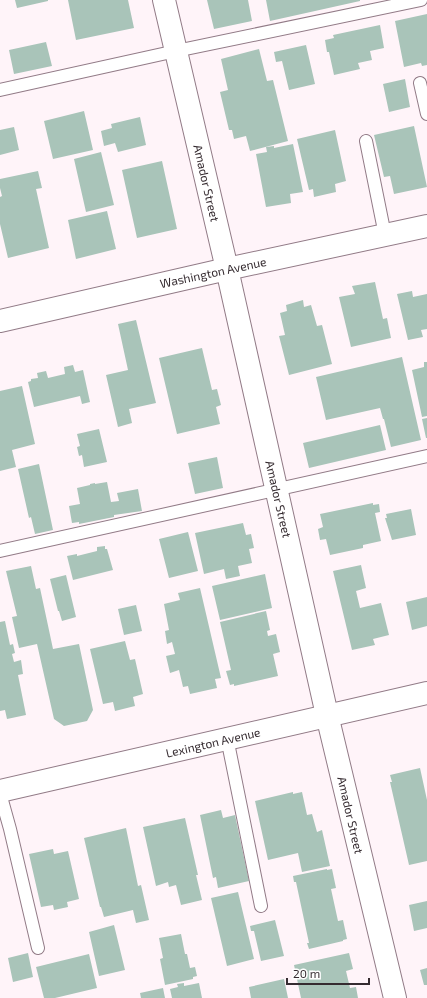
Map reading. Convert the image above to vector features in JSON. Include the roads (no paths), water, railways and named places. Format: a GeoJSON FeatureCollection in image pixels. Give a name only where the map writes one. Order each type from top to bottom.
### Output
{"type":"FeatureCollection","features":[{"type":"Feature","properties":{"kind":"street","name":"Amador Street"},"geometry":{"type":"LineString","coordinates":[[164,0],[227,269],[327,715],[395,998]]}},
{"type":"Feature","properties":{"kind":"street","name":"Washington Avenue"},"geometry":{"type":"LineString","coordinates":[[0,321],[227,269],[427,226]]}},
{"type":"Feature","properties":{"kind":"street","name":"Lexington Avenue"},"geometry":{"type":"LineString","coordinates":[[0,792],[227,738],[427,693]]}},
{"type":"Feature","properties":{"kind":"lane"},"geometry":{"type":"LineString","coordinates":[[0,90],[176,51],[421,0]]}},
{"type":"Feature","properties":{"kind":"lane"},"geometry":{"type":"LineString","coordinates":[[420,83],[427,114]]}},
{"type":"Feature","properties":{"kind":"lane"},"geometry":{"type":"LineString","coordinates":[[366,141],[385,235]]}},
{"type":"Feature","properties":{"kind":"lane"},"geometry":{"type":"LineString","coordinates":[[0,551],[427,456]]}},
{"type":"Feature","properties":{"kind":"lane"},"geometry":{"type":"LineString","coordinates":[[227,738],[261,906]]}},
{"type":"Feature","properties":{"kind":"lane"},"geometry":{"type":"LineString","coordinates":[[0,792],[38,948]]}}]}
